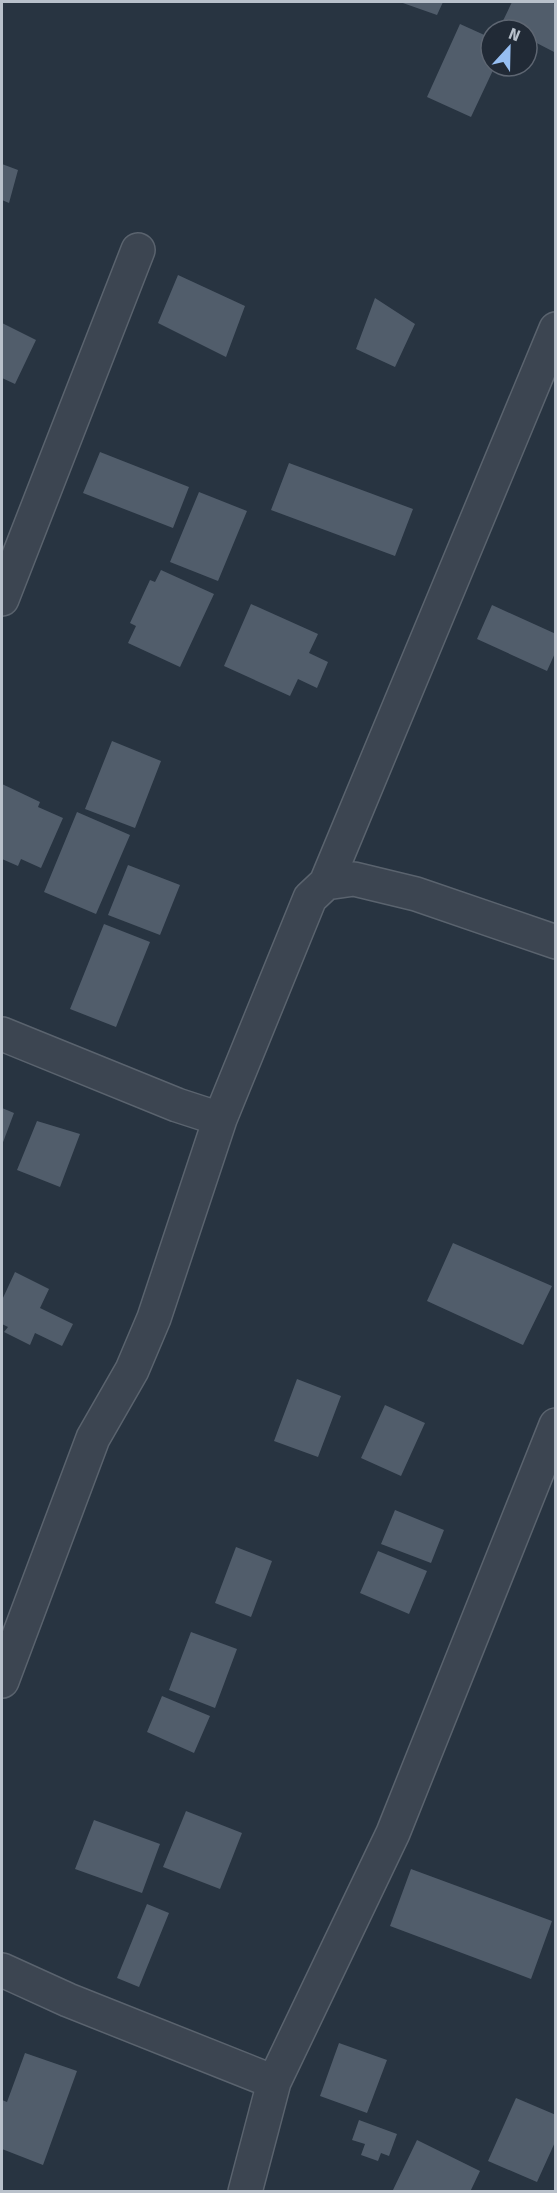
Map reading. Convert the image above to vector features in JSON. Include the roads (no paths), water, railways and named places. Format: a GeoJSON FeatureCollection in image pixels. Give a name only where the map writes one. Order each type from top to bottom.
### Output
{"type":"FeatureCollection","features":[{"type":"Feature","properties":{"kind":"street"},"geometry":{"type":"LineString","coordinates":[[2,599],[138,250]]}},
{"type":"Feature","properties":{"kind":"street"},"geometry":{"type":"LineString","coordinates":[[2,1681],[93,1438],[132,1370],[154,1318],[220,1119],[310,898],[326,883],[555,329]]}},
{"type":"Feature","properties":{"kind":"street"},"geometry":{"type":"LineString","coordinates":[[326,883],[354,879],[416,894],[555,942]]}},
{"type":"Feature","properties":{"kind":"street"},"geometry":{"type":"LineString","coordinates":[[2,1034],[177,1105],[220,1119]]}},
{"type":"Feature","properties":{"kind":"street"},"geometry":{"type":"LineString","coordinates":[[245,2192],[274,2082],[393,1833],[555,1425]]}},
{"type":"Feature","properties":{"kind":"street"},"geometry":{"type":"LineString","coordinates":[[2,1970],[68,2000],[274,2082]]}}]}
